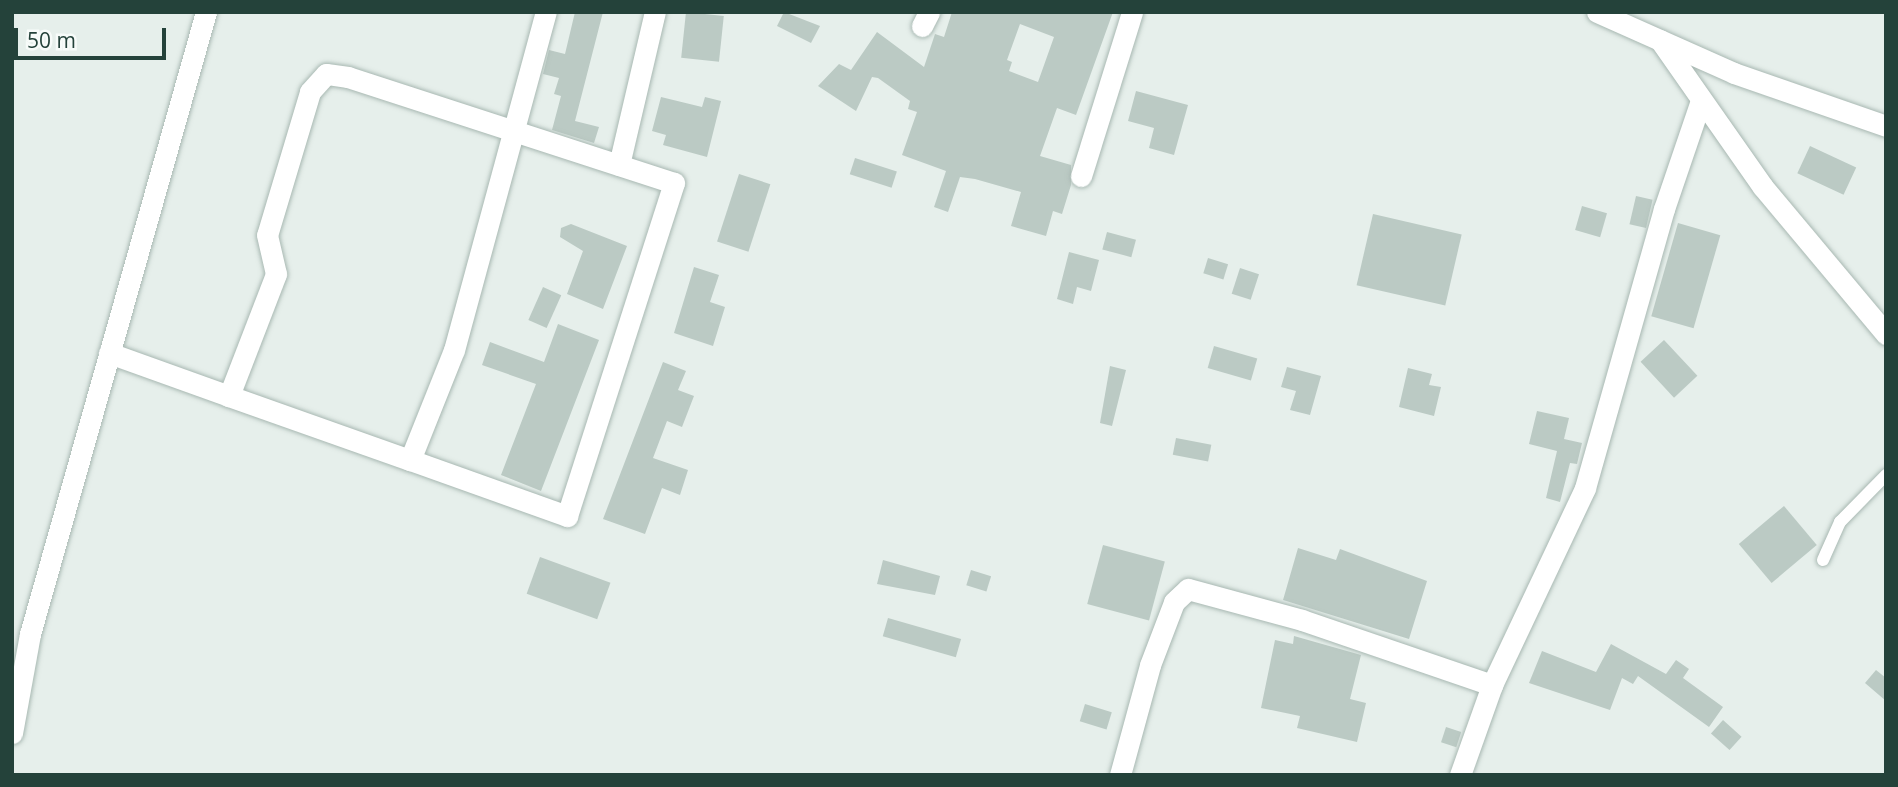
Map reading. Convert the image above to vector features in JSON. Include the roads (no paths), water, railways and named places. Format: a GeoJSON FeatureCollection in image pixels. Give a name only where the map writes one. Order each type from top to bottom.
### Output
{"type":"FeatureCollection","features":[{"type":"Feature","properties":{"kind":"street"},"geometry":{"type":"LineString","coordinates":[[12,733],[30,634],[206,12]]}},
{"type":"Feature","properties":{"kind":"street"},"geometry":{"type":"LineString","coordinates":[[410,460],[454,351],[546,12]]}},
{"type":"Feature","properties":{"kind":"street"},"geometry":{"type":"LineString","coordinates":[[619,165],[655,12]]}},
{"type":"Feature","properties":{"kind":"street"},"geometry":{"type":"LineString","coordinates":[[1081,176],[1132,12]]}},
{"type":"Feature","properties":{"kind":"street"},"geometry":{"type":"LineString","coordinates":[[1597,12],[1618,17],[1660,40],[1734,73],[1886,126]]}},
{"type":"Feature","properties":{"kind":"street"},"geometry":{"type":"LineString","coordinates":[[1660,40],[1700,103],[1886,334]]}},
{"type":"Feature","properties":{"kind":"street"},"geometry":{"type":"LineString","coordinates":[[110,353],[229,396],[567,516],[674,183],[348,77],[326,74],[318,78],[267,235],[276,274],[229,396]]}},
{"type":"Feature","properties":{"kind":"street"},"geometry":{"type":"LineString","coordinates":[[1460,775],[1492,685],[1585,488],[1664,209],[1700,103]]}},
{"type":"Feature","properties":{"kind":"street"},"geometry":{"type":"LineString","coordinates":[[1120,775],[1150,665],[1174,602],[1188,589],[1302,620],[1492,685]]}},
{"type":"Feature","properties":{"kind":"lane"},"geometry":{"type":"LineString","coordinates":[[1823,560],[1840,522],[1886,475]]}}]}
